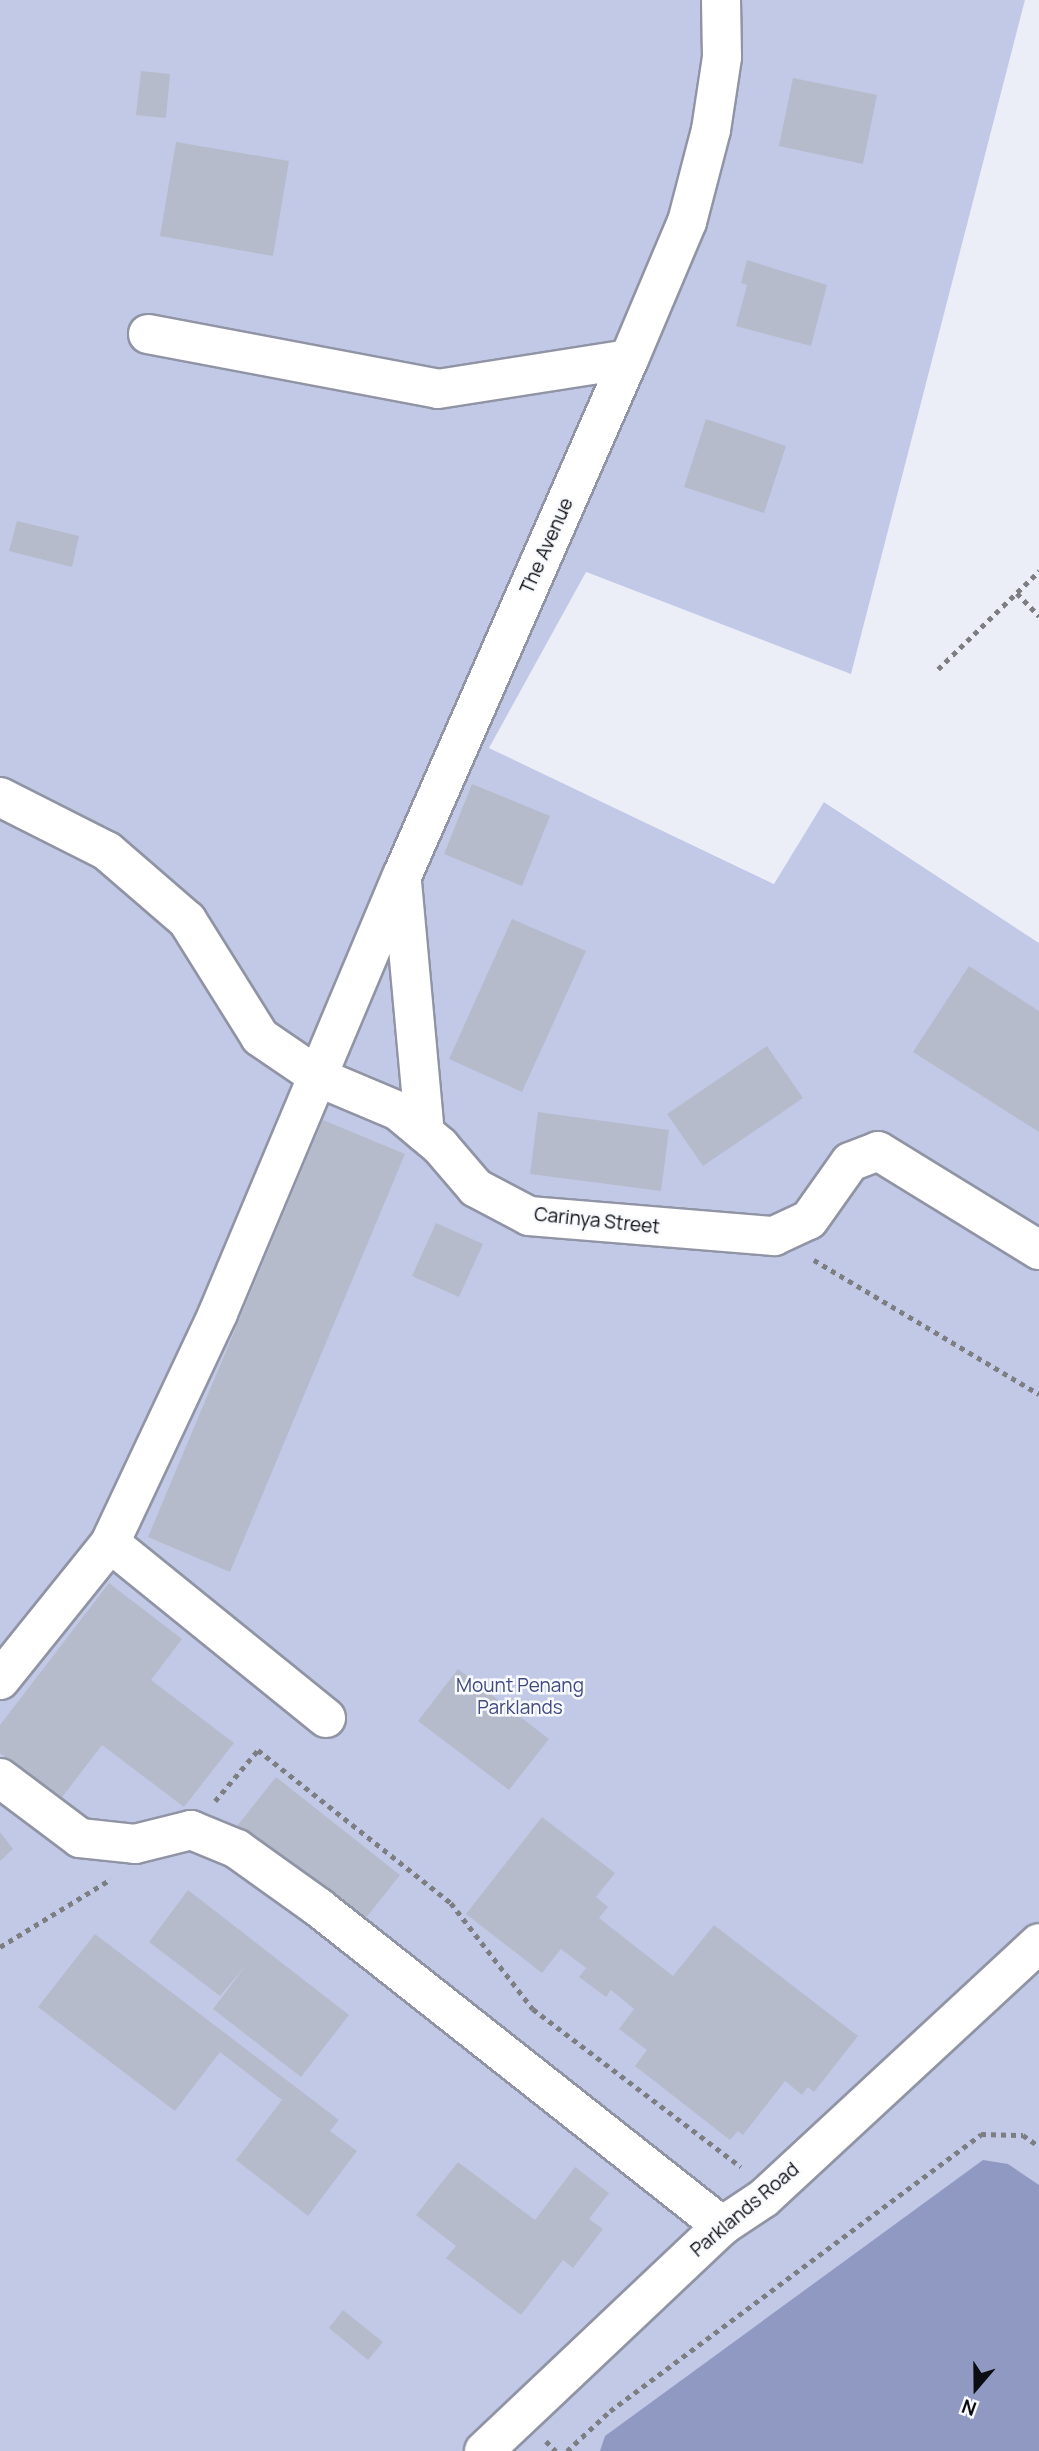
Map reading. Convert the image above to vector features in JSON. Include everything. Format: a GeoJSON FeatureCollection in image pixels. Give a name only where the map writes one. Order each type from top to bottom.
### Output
{"type":"FeatureCollection","features":[{"type":"Feature","properties":{"kind":"street","name":"The Avenue"},"geometry":{"type":"LineString","coordinates":[[0,1680],[110,1544],[218,1313],[320,1078],[402,876],[629,359],[687,222],[711,130],[722,57],[721,0]]}},
{"type":"Feature","properties":{"kind":"street"},"geometry":{"type":"LineString","coordinates":[[148,334],[438,389],[629,359]]}},
{"type":"Feature","properties":{"kind":"street","name":"Carinya Street"},"geometry":{"type":"LineString","coordinates":[[0,797],[107,851],[187,920],[260,1037],[320,1078],[398,1111],[425,1133],[475,1188],[529,1216],[774,1236],[809,1220],[850,1162],[878,1151],[1039,1250]]}},
{"type":"Feature","properties":{"kind":"street"},"geometry":{"type":"LineString","coordinates":[[402,876],[425,1133]]}},
{"type":"Feature","properties":{"kind":"street"},"geometry":{"type":"LineString","coordinates":[[110,1544],[326,1718]]}},
{"type":"Feature","properties":{"kind":"street"},"geometry":{"type":"LineString","coordinates":[[0,1778],[80,1838],[135,1844],[191,1830],[237,1849],[318,1907],[722,2226]]}},
{"type":"Feature","properties":{"kind":"street","name":"Parklands Road"},"geometry":{"type":"LineString","coordinates":[[484,2451],[722,2226],[764,2199],[1039,1943]]}},
{"type":"Feature","properties":{"kind":"path"},"geometry":{"type":"LineString","coordinates":[[938,669],[1039,571]]}},
{"type":"Feature","properties":{"kind":"path"},"geometry":{"type":"LineString","coordinates":[[1017,593],[1039,616]]}},
{"type":"Feature","properties":{"kind":"path"},"geometry":{"type":"LineString","coordinates":[[774,1236],[1039,1394]]}},
{"type":"Feature","properties":{"kind":"path"},"geometry":{"type":"LineString","coordinates":[[567,2451],[610,2411],[981,2134],[1023,2135],[1039,2146]]}},
{"type":"Feature","properties":{"kind":"shaded area"},"geometry":{"type":"Polygon","coordinates":[[[1025,0],[1039,0],[1039,943],[825,802],[775,884],[489,748],[585,572],[851,673],[1025,0]]]}},
{"type":"Feature","properties":{"kind":"shaded area"},"geometry":{"type":"Polygon","coordinates":[[[983,2160],[1008,2164],[1039,2185],[1039,2451],[600,2451],[605,2436],[983,2160]]]}},
{"type":"Feature","properties":{"kind":"green space","name":"Mount Penang Parklands"},"geometry":{"type":"Polygon","coordinates":[[[0,0],[1025,0],[851,674],[586,572],[489,748],[774,884],[824,802],[1039,943],[1039,2451],[0,2451],[0,0]]]}},
{"type":"Feature","properties":{"kind":"building"},"geometry":{"type":"Polygon","coordinates":[[[141,71],[170,74],[166,118],[136,115],[141,71]]]}},
{"type":"Feature","properties":{"kind":"building"},"geometry":{"type":"Polygon","coordinates":[[[793,78],[877,95],[863,164],[779,146],[793,78]]]}},
{"type":"Feature","properties":{"kind":"building"},"geometry":{"type":"Polygon","coordinates":[[[176,142],[289,161],[273,256],[160,236],[176,142]]]}},
{"type":"Feature","properties":{"kind":"building"},"geometry":{"type":"Polygon","coordinates":[[[747,260],[827,285],[811,346],[736,326],[747,285],[741,283],[747,260]]]}},
{"type":"Feature","properties":{"kind":"building"},"geometry":{"type":"Polygon","coordinates":[[[706,419],[786,446],[764,513],[684,487],[706,419]]]}},
{"type":"Feature","properties":{"kind":"building"},"geometry":{"type":"Polygon","coordinates":[[[17,521],[79,536],[72,567],[9,551],[17,521]]]}},
{"type":"Feature","properties":{"kind":"building"},"geometry":{"type":"Polygon","coordinates":[[[472,784],[550,816],[522,886],[444,854],[472,784]]]}},
{"type":"Feature","properties":{"kind":"building"},"geometry":{"type":"Polygon","coordinates":[[[512,919],[586,951],[522,1092],[449,1059],[512,919]]]}},
{"type":"Feature","properties":{"kind":"building"},"geometry":{"type":"Polygon","coordinates":[[[969,966],[1039,1011],[1039,1132],[913,1052],[969,966]]]}},
{"type":"Feature","properties":{"kind":"building"},"geometry":{"type":"Polygon","coordinates":[[[767,1046],[803,1098],[703,1166],[667,1114],[767,1046]]]}},
{"type":"Feature","properties":{"kind":"building"},"geometry":{"type":"Polygon","coordinates":[[[538,1112],[669,1130],[661,1191],[530,1174],[538,1112]]]}},
{"type":"Feature","properties":{"kind":"building"},"geometry":{"type":"Polygon","coordinates":[[[323,1120],[405,1154],[230,1572],[148,1537],[323,1120]]]}},
{"type":"Feature","properties":{"kind":"building"},"geometry":{"type":"Polygon","coordinates":[[[436,1223],[483,1244],[459,1297],[412,1276],[436,1223]]]}},
{"type":"Feature","properties":{"kind":"building"},"geometry":{"type":"Polygon","coordinates":[[[109,1583],[182,1639],[151,1680],[234,1743],[184,1807],[102,1745],[60,1800],[0,1753],[0,1725],[109,1583]]]}},
{"type":"Feature","properties":{"kind":"building"},"geometry":{"type":"Polygon","coordinates":[[[458,1669],[549,1739],[509,1790],[418,1721],[458,1669]]]}},
{"type":"Feature","properties":{"kind":"building"},"geometry":{"type":"Polygon","coordinates":[[[276,1777],[400,1875],[361,1924],[237,1826],[276,1777]]]}},
{"type":"Feature","properties":{"kind":"building"},"geometry":{"type":"Polygon","coordinates":[[[542,1817],[615,1873],[596,1897],[608,1907],[599,1918],[673,1976],[714,1925],[858,2036],[814,2092],[808,2087],[802,2095],[785,2081],[743,2135],[738,2131],[730,2140],[635,2066],[647,2050],[619,2029],[634,2009],[611,1990],[606,1997],[579,1977],[586,1968],[561,1949],[542,1973],[466,1914],[542,1817]]]}},
{"type":"Feature","properties":{"kind":"building"},"geometry":{"type":"Polygon","coordinates":[[[0,1832],[13,1849],[0,1861],[0,1832]]]}},
{"type":"Feature","properties":{"kind":"building"},"geometry":{"type":"Polygon","coordinates":[[[188,1890],[349,2015],[301,2077],[213,2009],[246,1965],[220,1996],[149,1942],[188,1890]]]}},
{"type":"Feature","properties":{"kind":"building"},"geometry":{"type":"Polygon","coordinates":[[[95,1934],[339,2120],[330,2131],[357,2151],[308,2216],[236,2160],[282,2100],[220,2052],[175,2111],[38,2007],[95,1934]]]}},
{"type":"Feature","properties":{"kind":"building"},"geometry":{"type":"Polygon","coordinates":[[[458,2162],[535,2220],[575,2167],[609,2193],[589,2219],[603,2229],[573,2268],[563,2260],[521,2315],[446,2258],[456,2246],[416,2215],[458,2162]]]}},
{"type":"Feature","properties":{"kind":"building"},"geometry":{"type":"Polygon","coordinates":[[[343,2310],[383,2342],[368,2360],[329,2328],[343,2310]]]}}]}
